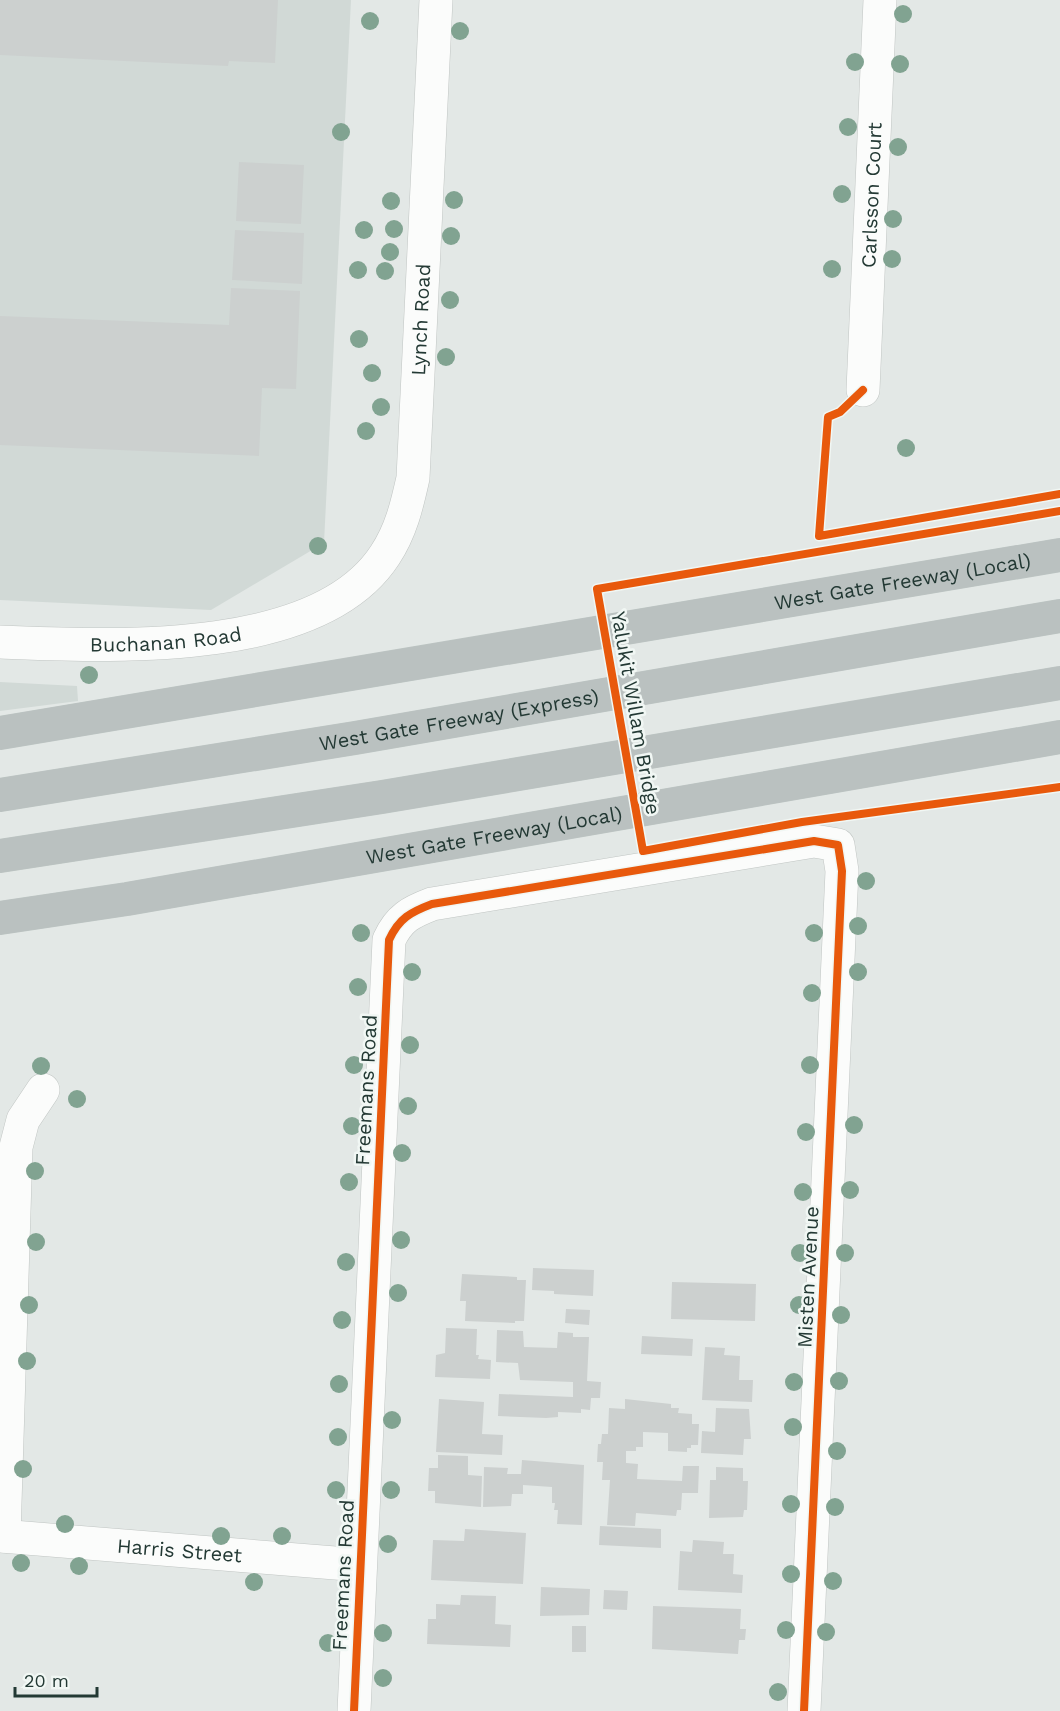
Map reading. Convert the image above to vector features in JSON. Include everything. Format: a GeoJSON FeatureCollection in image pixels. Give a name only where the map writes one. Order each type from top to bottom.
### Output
{"type":"FeatureCollection","features":[{"type":"Feature","properties":{"kind":"highway","name":"West Gate Freeway (Local)"},"geometry":{"type":"LineString","coordinates":[[0,733],[1060,555]]}},
{"type":"Feature","properties":{"kind":"highway","name":"West Gate Freeway (Express)"},"geometry":{"type":"LineString","coordinates":[[0,795],[366,736],[1060,616]]}},
{"type":"Feature","properties":{"kind":"highway"},"geometry":{"type":"LineString","coordinates":[[0,856],[382,797],[1060,683]]}},
{"type":"Feature","properties":{"kind":"highway","name":"West Gate Freeway (Local)"},"geometry":{"type":"LineString","coordinates":[[0,918],[127,899],[1060,737]]}},
{"type":"Feature","properties":{"kind":"street","name":"Lynch Road"},"geometry":{"type":"LineString","coordinates":[[327,608],[361,582],[384,557],[398,533],[413,478],[436,0]]}},
{"type":"Feature","properties":{"kind":"street","name":"Carlsson Court"},"geometry":{"type":"LineString","coordinates":[[863,390],[880,0]]}},
{"type":"Feature","properties":{"kind":"street","name":"Buchanan Road"},"geometry":{"type":"LineString","coordinates":[[0,642],[91,645],[182,639],[287,624],[327,608]]}},
{"type":"Feature","properties":{"kind":"street","name":"Freemans Road"},"geometry":{"type":"LineString","coordinates":[[354,1711],[389,940],[396,924],[412,911],[432,904],[814,841],[838,845]]}},
{"type":"Feature","properties":{"kind":"street","name":"Misten Avenue"},"geometry":{"type":"LineString","coordinates":[[804,1711],[842,871],[838,845]]}},
{"type":"Feature","properties":{"kind":"street"},"geometry":{"type":"LineString","coordinates":[[2,1536],[16,1147],[23,1120],[43,1090]]}},
{"type":"Feature","properties":{"kind":"street","name":"Harris Street"},"geometry":{"type":"LineString","coordinates":[[2,1536],[360,1565]]}},
{"type":"Feature","properties":{"kind":"shaded area"},"geometry":{"type":"Polygon","coordinates":[[[0,0],[351,0],[324,543],[211,610],[0,600],[0,0]]]}},
{"type":"Feature","properties":{"kind":"shaded area"},"geometry":{"type":"Polygon","coordinates":[[[0,682],[77,686],[78,701],[0,711],[0,682]]]}},
{"type":"Feature","properties":{"kind":"building"},"geometry":{"type":"Polygon","coordinates":[[[0,0],[278,0],[275,63],[229,61],[228,66],[0,55],[0,0]]]}},
{"type":"Feature","properties":{"kind":"building"},"geometry":{"type":"Polygon","coordinates":[[[239,162],[304,165],[301,224],[236,221],[239,162]]]}},
{"type":"Feature","properties":{"kind":"building"},"geometry":{"type":"Polygon","coordinates":[[[235,230],[304,233],[302,284],[232,280],[235,230]]]}},
{"type":"Feature","properties":{"kind":"building"},"geometry":{"type":"Polygon","coordinates":[[[231,288],[300,291],[296,389],[262,388],[259,456],[0,445],[0,316],[229,325],[231,288]]]}},
{"type":"Feature","properties":{"kind":"building"},"geometry":{"type":"Polygon","coordinates":[[[533,1268],[594,1270],[593,1296],[554,1294],[554,1291],[532,1290],[533,1268]]]}},
{"type":"Feature","properties":{"kind":"building"},"geometry":{"type":"Polygon","coordinates":[[[462,1274],[517,1277],[517,1280],[526,1280],[524,1321],[515,1321],[515,1323],[465,1321],[466,1301],[460,1301],[462,1274]]]}},
{"type":"Feature","properties":{"kind":"building"},"geometry":{"type":"Polygon","coordinates":[[[672,1282],[756,1284],[755,1321],[671,1319],[672,1282]]]}},
{"type":"Feature","properties":{"kind":"building"},"geometry":{"type":"Polygon","coordinates":[[[566,1309],[590,1310],[589,1325],[565,1323],[566,1309]]]}},
{"type":"Feature","properties":{"kind":"building"},"geometry":{"type":"Polygon","coordinates":[[[446,1328],[477,1329],[476,1355],[479,1355],[478,1359],[491,1360],[490,1379],[435,1377],[436,1355],[445,1353],[446,1328]]]}},
{"type":"Feature","properties":{"kind":"building"},"geometry":{"type":"Polygon","coordinates":[[[497,1330],[523,1331],[524,1347],[557,1348],[558,1332],[573,1333],[573,1337],[589,1337],[587,1381],[601,1382],[600,1398],[591,1398],[590,1410],[581,1409],[581,1413],[558,1412],[558,1417],[546,1418],[498,1416],[499,1394],[573,1397],[573,1382],[520,1380],[518,1363],[496,1362],[497,1330]]]}},
{"type":"Feature","properties":{"kind":"building"},"geometry":{"type":"Polygon","coordinates":[[[642,1336],[693,1339],[692,1356],[641,1354],[642,1336]]]}},
{"type":"Feature","properties":{"kind":"building"},"geometry":{"type":"Polygon","coordinates":[[[705,1347],[725,1348],[724,1355],[740,1356],[739,1380],[753,1380],[752,1402],[702,1400],[705,1347]]]}},
{"type":"Feature","properties":{"kind":"building"},"geometry":{"type":"Polygon","coordinates":[[[439,1399],[484,1402],[482,1434],[503,1435],[502,1455],[436,1452],[439,1399]]]}},
{"type":"Feature","properties":{"kind":"building"},"geometry":{"type":"Polygon","coordinates":[[[625,1399],[671,1404],[671,1408],[679,1408],[678,1413],[692,1414],[692,1424],[699,1424],[698,1445],[691,1445],[691,1448],[687,1448],[687,1452],[668,1451],[668,1433],[643,1432],[643,1447],[636,1447],[636,1451],[626,1451],[626,1463],[638,1464],[637,1479],[682,1481],[683,1466],[699,1466],[698,1493],[682,1493],[681,1510],[677,1510],[676,1516],[636,1513],[635,1526],[607,1525],[610,1480],[602,1480],[603,1462],[597,1462],[598,1444],[601,1444],[602,1434],[608,1434],[609,1408],[625,1409],[625,1399]]]}},
{"type":"Feature","properties":{"kind":"building"},"geometry":{"type":"Polygon","coordinates":[[[716,1408],[749,1409],[751,1439],[744,1439],[743,1455],[701,1453],[702,1431],[715,1432],[716,1408]]]}},
{"type":"Feature","properties":{"kind":"building"},"geometry":{"type":"Polygon","coordinates":[[[438,1455],[468,1456],[468,1475],[482,1476],[481,1507],[435,1503],[435,1491],[428,1491],[429,1468],[438,1468],[438,1455]]]}},
{"type":"Feature","properties":{"kind":"building"},"geometry":{"type":"Polygon","coordinates":[[[522,1460],[584,1465],[582,1525],[557,1524],[558,1510],[554,1510],[555,1503],[552,1503],[552,1487],[523,1485],[523,1494],[512,1494],[511,1506],[483,1507],[484,1467],[508,1468],[507,1474],[521,1474],[522,1460]]]}},
{"type":"Feature","properties":{"kind":"building"},"geometry":{"type":"Polygon","coordinates":[[[716,1467],[743,1468],[743,1481],[748,1481],[747,1510],[744,1510],[743,1517],[709,1518],[710,1480],[716,1480],[716,1467]]]}},
{"type":"Feature","properties":{"kind":"building"},"geometry":{"type":"Polygon","coordinates":[[[600,1526],[661,1529],[661,1548],[599,1545],[600,1526]]]}},
{"type":"Feature","properties":{"kind":"building"},"geometry":{"type":"Polygon","coordinates":[[[465,1529],[526,1533],[523,1584],[431,1580],[433,1540],[464,1541],[465,1529]]]}},
{"type":"Feature","properties":{"kind":"building"},"geometry":{"type":"Polygon","coordinates":[[[693,1540],[724,1542],[723,1554],[734,1554],[733,1574],[743,1575],[742,1593],[678,1590],[680,1551],[692,1552],[693,1540]]]}},
{"type":"Feature","properties":{"kind":"building"},"geometry":{"type":"Polygon","coordinates":[[[541,1587],[590,1589],[589,1615],[540,1616],[541,1587]]]}},
{"type":"Feature","properties":{"kind":"building"},"geometry":{"type":"Polygon","coordinates":[[[604,1590],[628,1591],[627,1610],[603,1609],[604,1590]]]}},
{"type":"Feature","properties":{"kind":"building"},"geometry":{"type":"Polygon","coordinates":[[[461,1595],[496,1596],[495,1624],[511,1625],[510,1647],[427,1644],[428,1619],[436,1619],[436,1604],[460,1605],[461,1595]]]}},
{"type":"Feature","properties":{"kind":"building"},"geometry":{"type":"Polygon","coordinates":[[[653,1606],[741,1609],[740,1629],[746,1629],[745,1640],[739,1640],[738,1654],[652,1649],[653,1606]]]}},
{"type":"Feature","properties":{"kind":"building"},"geometry":{"type":"Polygon","coordinates":[[[572,1626],[586,1626],[586,1652],[572,1652],[572,1626]]]}},
{"type":"Feature","properties":{"kind":"cycle path"},"geometry":{"type":"LineString","coordinates":[[863,390],[840,412],[828,417],[819,536],[1060,494]]}},
{"type":"Feature","properties":{"kind":"cycle path","name":"Yalukit Willam Bridge"},"geometry":{"type":"LineString","coordinates":[[1060,511],[597,589],[643,851],[802,822],[1060,787]]}},
{"type":"Feature","properties":{"kind":"cycle path"},"geometry":{"type":"LineString","coordinates":[[354,1711],[389,940],[393,932],[406,917],[432,904],[814,841],[838,845],[842,871],[804,1711]]}}]}
